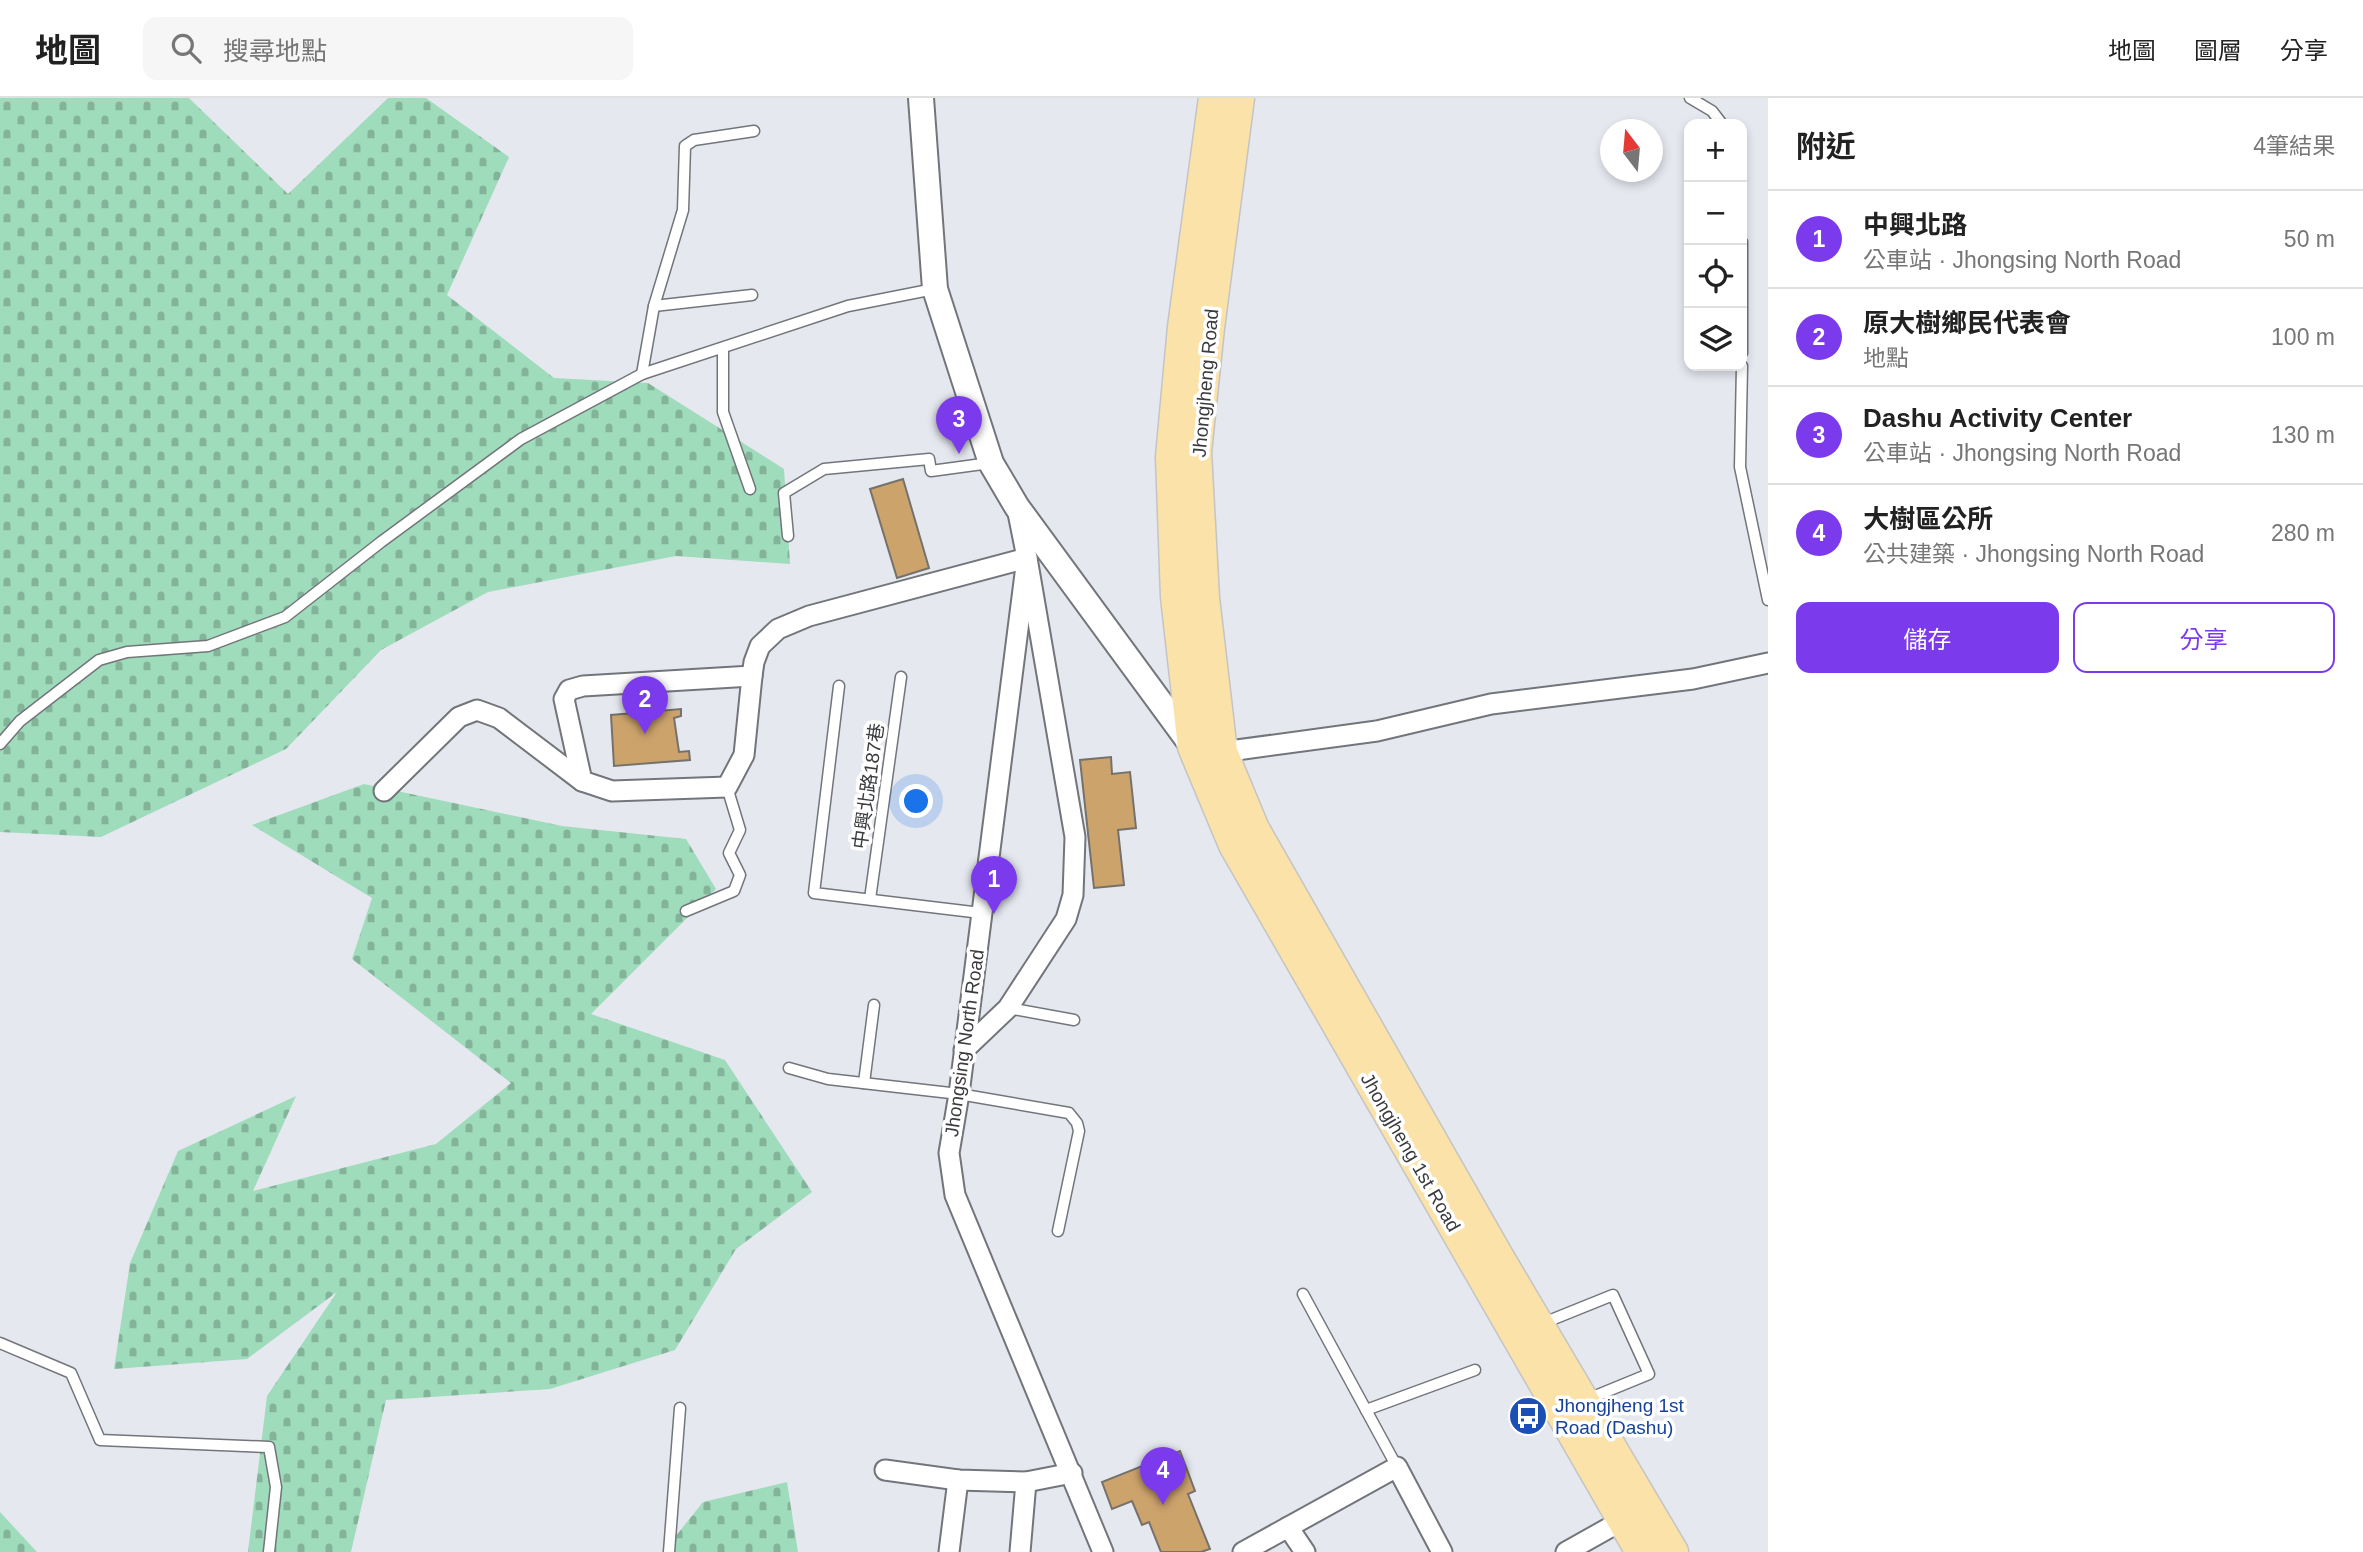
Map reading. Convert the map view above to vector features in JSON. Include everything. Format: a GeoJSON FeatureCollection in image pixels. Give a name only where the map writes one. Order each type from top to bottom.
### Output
{"type":"FeatureCollection","features":[{"type":"Feature","properties":{"kind":"main road","name":"Jhongjheng Road"},"geometry":{"type":"LineString","coordinates":[[1193,747],[1176,597],[1171,457],[1183,327],[1214,98]]}},
{"type":"Feature","properties":{"kind":"main road","name":"Jhongjheng Road"},"geometry":{"type":"LineString","coordinates":[[1222,752],[1204,598],[1196,452],[1209,328],[1240,98]]}},
{"type":"Feature","properties":{"kind":"main road","name":"Jhongjheng 1st Road"},"geometry":{"type":"LineString","coordinates":[[1193,747],[1234,845],[1635,1513],[1673,1552]]}},
{"type":"Feature","properties":{"kind":"main road","name":"Jhongjheng 1st Road"},"geometry":{"type":"LineString","coordinates":[[1222,752],[1254,829],[1584,1400],[1635,1513],[1641,1552]]}},
{"type":"Feature","properties":{"kind":"street","name":"Jhongsing North Road"},"geometry":{"type":"LineString","coordinates":[[921,98],[935,289],[991,463],[1017,507],[1193,747]]}},
{"type":"Feature","properties":{"kind":"street","name":"Jhongsing North Road"},"geometry":{"type":"LineString","coordinates":[[1017,507],[1027,558],[959,1094],[949,1153],[955,1195],[1103,1552]]}},
{"type":"Feature","properties":{"kind":"street"},"geometry":{"type":"LineString","coordinates":[[384,791],[459,717],[477,710],[499,718],[582,781],[612,791],[727,787],[744,755],[754,662],[760,646],[778,629],[809,617],[1027,558],[1076,838],[1073,895],[1066,919],[1008,1008],[964,1050]]}},
{"type":"Feature","properties":{"kind":"street"},"geometry":{"type":"LineString","coordinates":[[1193,747],[1222,752],[1377,731],[1491,704],[1693,679],[1768,663]]}},
{"type":"Feature","properties":{"kind":"street"},"geometry":{"type":"LineString","coordinates":[[582,781],[564,699],[569,690],[583,685],[752,676]]}},
{"type":"Feature","properties":{"kind":"street"},"geometry":{"type":"LineString","coordinates":[[1243,1552],[1396,1467],[1442,1552]]}},
{"type":"Feature","properties":{"kind":"street"},"geometry":{"type":"LineString","coordinates":[[885,1470],[958,1480],[1026,1482],[1072,1473]]}},
{"type":"Feature","properties":{"kind":"street"},"geometry":{"type":"LineString","coordinates":[[949,1552],[958,1480]]}},
{"type":"Feature","properties":{"kind":"street"},"geometry":{"type":"LineString","coordinates":[[1020,1552],[1026,1482]]}},
{"type":"Feature","properties":{"kind":"street"},"geometry":{"type":"LineString","coordinates":[[1566,1552],[1635,1513]]}},
{"type":"Feature","properties":{"kind":"street"},"geometry":{"type":"LineString","coordinates":[[1288,1527],[1305,1552]]}},
{"type":"Feature","properties":{"kind":"lane"},"geometry":{"type":"LineString","coordinates":[[1690,98],[1712,111],[1718,119]]}},
{"type":"Feature","properties":{"kind":"lane"},"geometry":{"type":"LineString","coordinates":[[642,374],[654,306],[683,211],[685,146],[694,140],[754,131]]}},
{"type":"Feature","properties":{"kind":"lane"},"geometry":{"type":"LineString","coordinates":[[1742,245],[1742,308]]}},
{"type":"Feature","properties":{"kind":"lane"},"geometry":{"type":"LineString","coordinates":[[0,744],[20,721],[99,660],[127,652],[208,646],[285,617],[380,541],[521,439],[642,374],[848,306],[935,289]]}},
{"type":"Feature","properties":{"kind":"lane"},"geometry":{"type":"LineString","coordinates":[[654,306],[752,295]]}},
{"type":"Feature","properties":{"kind":"lane"},"geometry":{"type":"LineString","coordinates":[[723,348],[723,412],[750,489]]}},
{"type":"Feature","properties":{"kind":"lane"},"geometry":{"type":"LineString","coordinates":[[1742,371],[1740,467],[1768,600]]}},
{"type":"Feature","properties":{"kind":"lane"},"geometry":{"type":"LineString","coordinates":[[788,536],[783,493],[824,469],[929,459],[931,471],[991,463]]}},
{"type":"Feature","properties":{"kind":"lane","name":"中興北路187巷"},"geometry":{"type":"LineString","coordinates":[[870,900],[901,677]]}},
{"type":"Feature","properties":{"kind":"lane"},"geometry":{"type":"LineString","coordinates":[[839,685],[814,893],[981,913]]}},
{"type":"Feature","properties":{"kind":"lane"},"geometry":{"type":"LineString","coordinates":[[685,911],[734,891],[740,875],[729,853],[740,830],[727,787]]}},
{"type":"Feature","properties":{"kind":"lane"},"geometry":{"type":"LineString","coordinates":[[863,1083],[874,1005]]}},
{"type":"Feature","properties":{"kind":"lane"},"geometry":{"type":"LineString","coordinates":[[1008,1008],[1074,1020]]}},
{"type":"Feature","properties":{"kind":"lane"},"geometry":{"type":"LineString","coordinates":[[789,1068],[828,1079],[959,1094],[1069,1113],[1077,1123],[1079,1131],[1058,1231]]}},
{"type":"Feature","properties":{"kind":"lane"},"geometry":{"type":"LineString","coordinates":[[1303,1294],[1396,1467]]}},
{"type":"Feature","properties":{"kind":"lane"},"geometry":{"type":"LineString","coordinates":[[1539,1324],[1613,1295],[1649,1374],[1584,1400]]}},
{"type":"Feature","properties":{"kind":"lane"},"geometry":{"type":"LineString","coordinates":[[0,1343],[71,1373],[100,1440],[269,1447],[276,1487],[269,1552]]}},
{"type":"Feature","properties":{"kind":"lane"},"geometry":{"type":"LineString","coordinates":[[1366,1410],[1475,1370]]}},
{"type":"Feature","properties":{"kind":"lane"},"geometry":{"type":"LineString","coordinates":[[669,1552],[680,1408]]}},
{"type":"Feature","properties":{"kind":"green space"},"geometry":{"type":"Polygon","coordinates":[[[0,98],[189,98],[288,194],[388,98],[426,98],[509,157],[447,295],[554,378],[648,383],[784,469],[790,564],[676,556],[488,592],[381,650],[286,749],[101,837],[0,832],[0,98]]]}},
{"type":"Feature","properties":{"kind":"green space"},"geometry":{"type":"Polygon","coordinates":[[[364,784],[562,826],[686,839],[716,889],[591,1014],[725,1060],[812,1192],[736,1249],[675,1350],[550,1389],[386,1400],[351,1552],[248,1552],[267,1396],[337,1292],[247,1359],[114,1369],[130,1263],[178,1151],[296,1096],[253,1191],[436,1144],[511,1083],[352,959],[372,898],[252,825],[364,784]]]}},
{"type":"Feature","properties":{"kind":"green space"},"geometry":{"type":"Polygon","coordinates":[[[787,1482],[798,1552],[663,1552],[703,1502],[787,1482]]]}},
{"type":"Feature","properties":{"kind":"green space"},"geometry":{"type":"Polygon","coordinates":[[[0,1512],[37,1552],[0,1552],[0,1512]]]}},
{"type":"Feature","properties":{"kind":"building"},"geometry":{"type":"Polygon","coordinates":[[[903,479],[929,568],[897,578],[870,489],[903,479]]]}},
{"type":"Feature","properties":{"kind":"building"},"geometry":{"type":"Polygon","coordinates":[[[681,709],[681,716],[674,718],[679,752],[689,751],[690,760],[614,766],[611,715],[681,709]]]}},
{"type":"Feature","properties":{"kind":"building"},"geometry":{"type":"Polygon","coordinates":[[[1111,757],[1112,774],[1130,772],[1136,828],[1118,830],[1124,885],[1094,888],[1080,760],[1111,757]]]}},
{"type":"Feature","properties":{"kind":"building"},"geometry":{"type":"Polygon","coordinates":[[[1180,1451],[1195,1491],[1188,1494],[1210,1549],[1201,1552],[1161,1552],[1149,1522],[1142,1525],[1132,1501],[1112,1509],[1102,1482],[1180,1451]]]}},
{"type":"Feature","properties":{"kind":"place","name":"Dashu Activity Center"},"geometry":{"type":"Point","coordinates":[959,454]}},
{"type":"Feature","properties":{"kind":"place","name":"原大樹鄉民代表會"},"geometry":{"type":"Point","coordinates":[645,734]}},
{"type":"Feature","properties":{"kind":"place","name":"中興北路"},"geometry":{"type":"Point","coordinates":[994,914]}},
{"type":"Feature","properties":{"kind":"place","name":"Jhongjheng 1st Road (Dashu)"},"geometry":{"type":"Point","coordinates":[1528,1416]}},
{"type":"Feature","properties":{"kind":"place","name":"大樹區公所"},"geometry":{"type":"Point","coordinates":[1163,1505]}}]}
